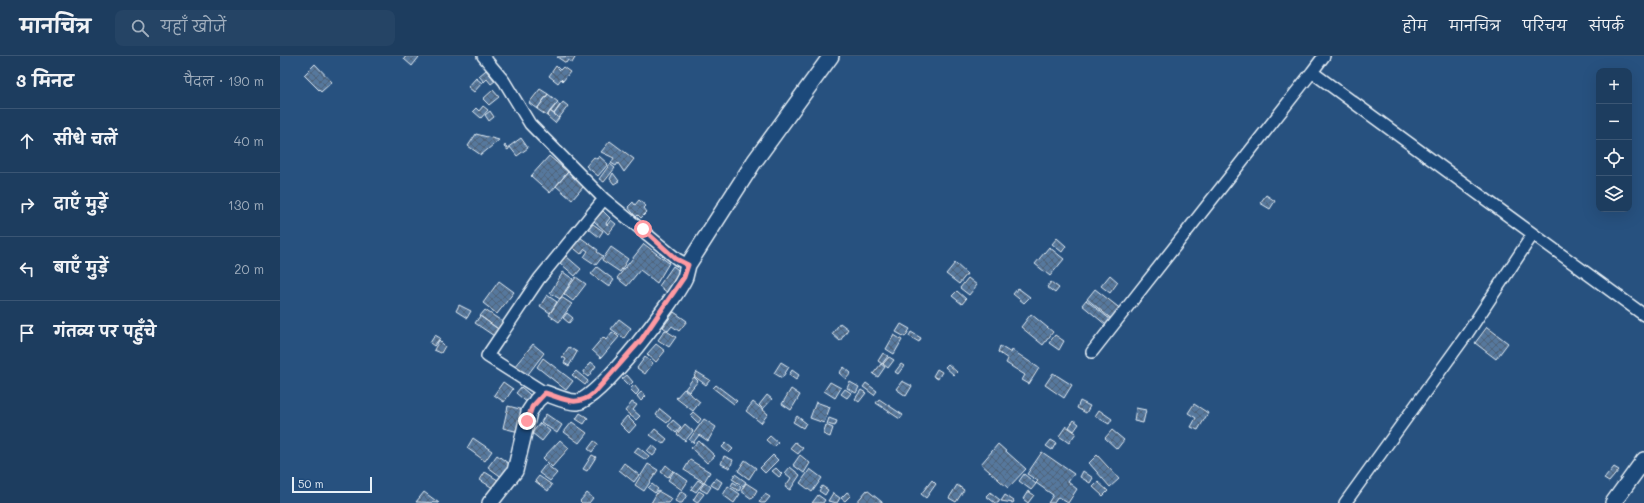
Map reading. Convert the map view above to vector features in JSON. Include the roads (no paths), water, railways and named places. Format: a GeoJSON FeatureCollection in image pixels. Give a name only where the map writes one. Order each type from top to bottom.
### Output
{"type":"FeatureCollection","features":[{"type":"Feature","properties":{"kind":"street"},"geometry":{"type":"LineString","coordinates":[[483,56],[504,81],[530,124],[604,199],[676,259],[688,265]]}},
{"type":"Feature","properties":{"kind":"street"},"geometry":{"type":"LineString","coordinates":[[604,199],[539,279],[487,356],[545,393],[576,402],[589,397],[594,393],[641,340],[684,277],[688,265],[754,162],[832,56]]}},
{"type":"Feature","properties":{"kind":"street"},"geometry":{"type":"LineString","coordinates":[[1092,352],[1324,56]]}},
{"type":"Feature","properties":{"kind":"street"},"geometry":{"type":"LineString","coordinates":[[1312,72],[1644,315]]}},
{"type":"Feature","properties":{"kind":"street"},"geometry":{"type":"LineString","coordinates":[[1345,503],[1467,334],[1533,234]]}},
{"type":"Feature","properties":{"kind":"street"},"geometry":{"type":"LineString","coordinates":[[490,503],[515,470],[529,412],[537,400],[545,393]]}},
{"type":"Feature","properties":{"kind":"street"},"geometry":{"type":"LineString","coordinates":[[1613,503],[1644,460]]}}]}
